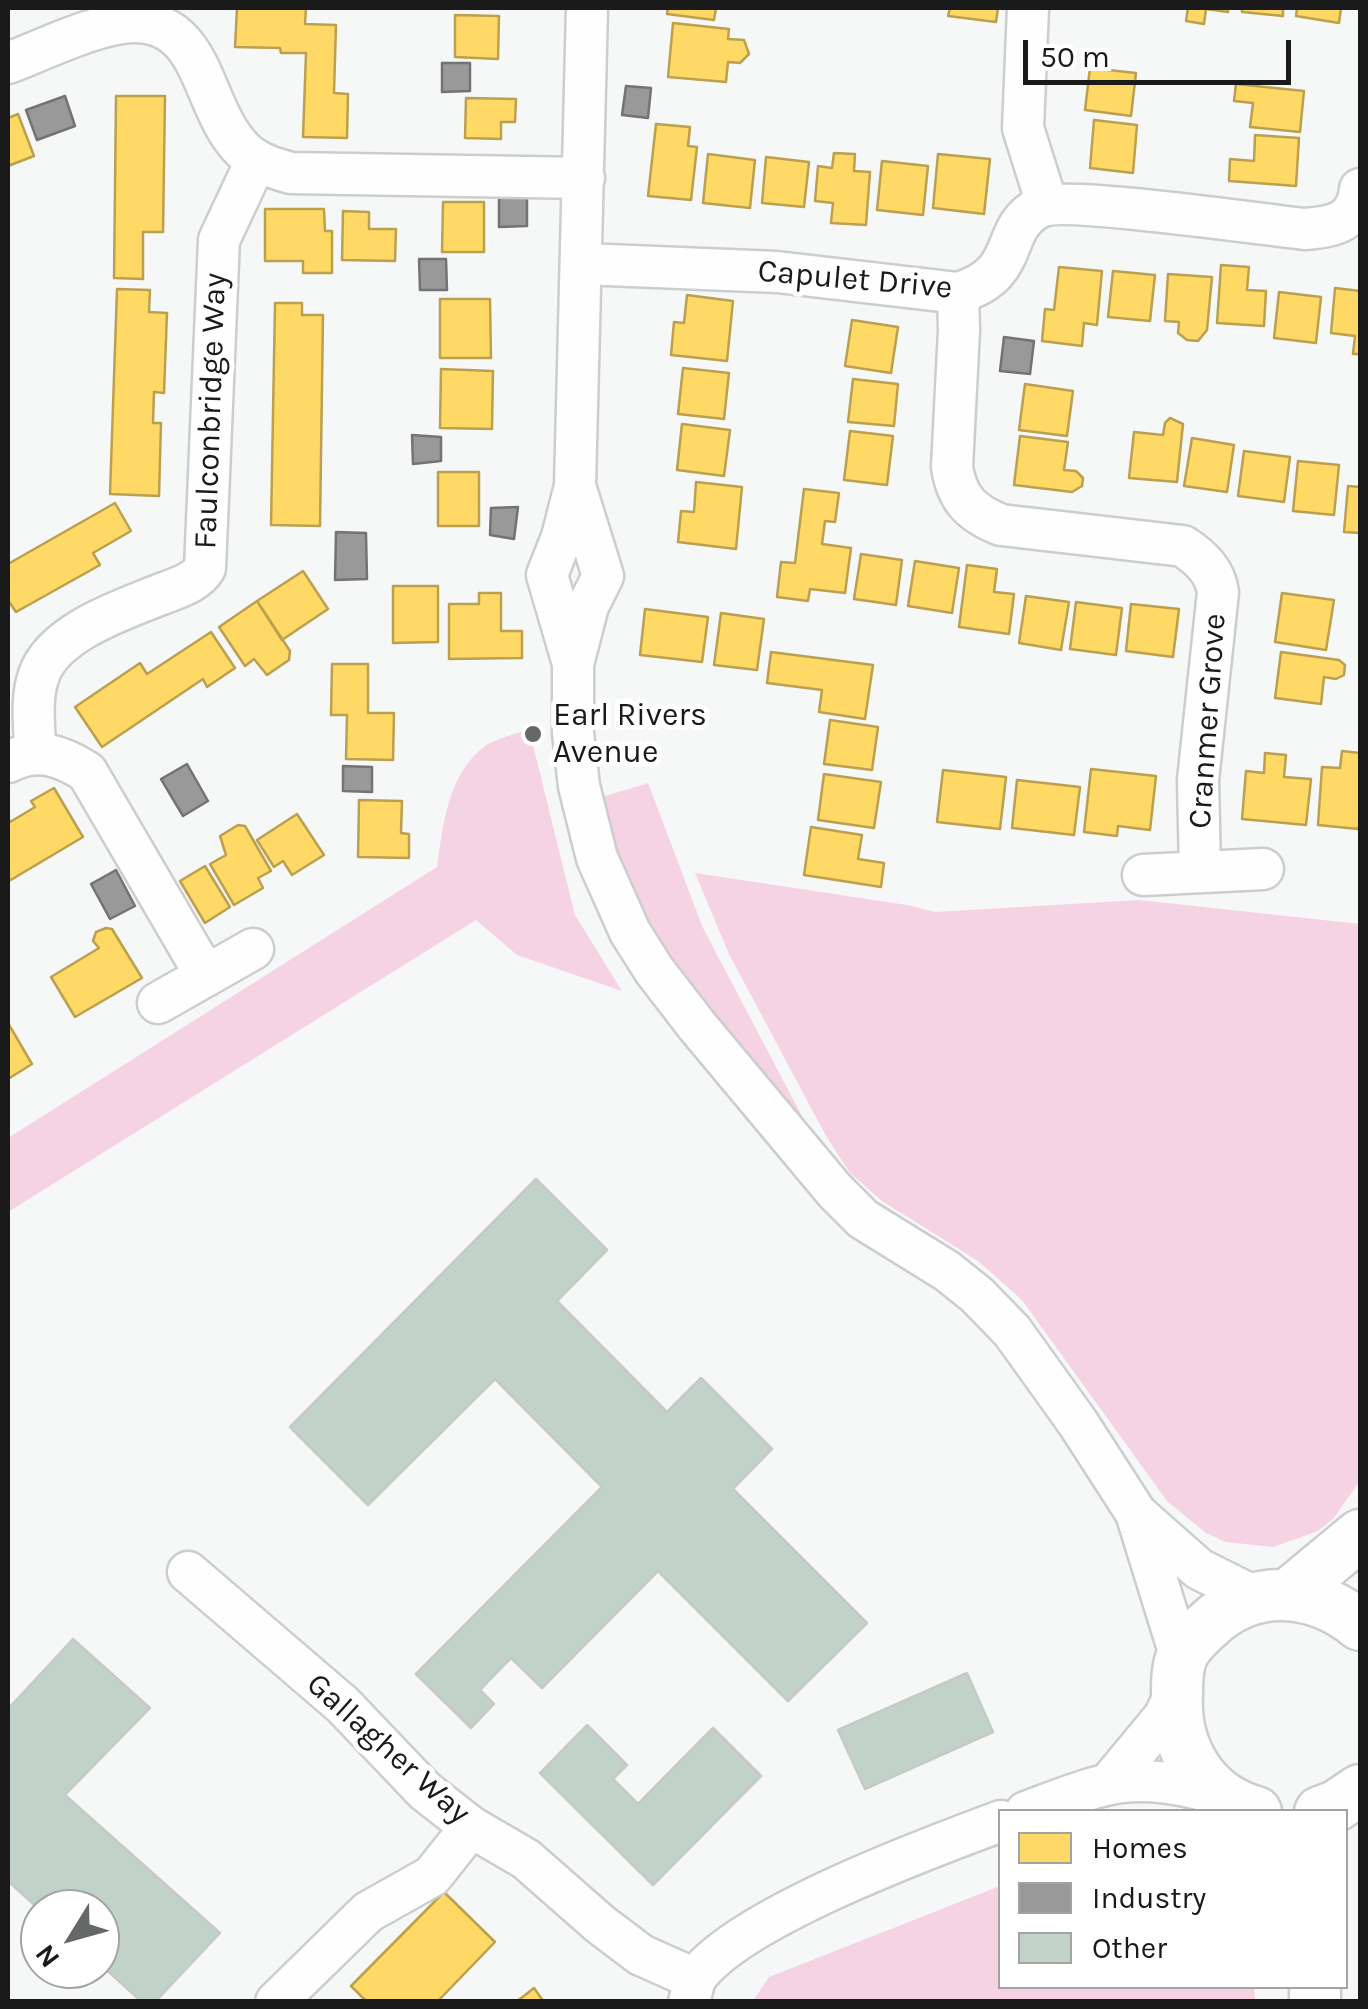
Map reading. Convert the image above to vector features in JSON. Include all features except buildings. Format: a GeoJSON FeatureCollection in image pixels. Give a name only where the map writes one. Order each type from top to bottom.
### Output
{"type":"FeatureCollection","features":[{"type":"Feature","properties":{"kind":"street"},"geometry":{"type":"LineString","coordinates":[[587,8],[576,486],[603,576],[588,606],[573,664],[571,705],[579,786],[597,858],[630,932],[654,970],[835,1191],[862,1219],[948,1271],[978,1295],[1012,1332],[1078,1423],[1136,1513],[1199,1569],[1272,1595],[1332,1605],[1360,1625]]}},
{"type":"Feature","properties":{"kind":"street"},"geometry":{"type":"LineString","coordinates":[[1028,8],[1023,128],[1047,204],[1305,229],[1336,226],[1348,219],[1360,203],[1360,189]]}},
{"type":"Feature","properties":{"kind":"street"},"geometry":{"type":"LineString","coordinates":[[8,63],[118,24],[158,26],[186,44],[212,107],[256,161],[291,173],[584,178]]}},
{"type":"Feature","properties":{"kind":"street","name":"Faulconbridge Way"},"geometry":{"type":"LineString","coordinates":[[22,757],[38,677],[63,642],[116,612],[189,583],[205,568],[219,240],[256,161]]}},
{"type":"Feature","properties":{"kind":"street","name":"Capulet Drive"},"geometry":{"type":"LineString","coordinates":[[582,264],[776,272],[958,293],[987,281],[998,270],[1026,217],[1047,204]]}},
{"type":"Feature","properties":{"kind":"street","name":"Cranmer Grove"},"geometry":{"type":"LineString","coordinates":[[958,293],[960,330],[952,467],[954,484],[964,502],[979,516],[1001,525],[1183,546],[1198,556],[1216,581],[1198,780],[1200,870]]}},
{"type":"Feature","properties":{"kind":"street"},"geometry":{"type":"LineString","coordinates":[[22,757],[60,757],[87,772],[206,976]]}},
{"type":"Feature","properties":{"kind":"street","name":"Cranmer Grove"},"geometry":{"type":"LineString","coordinates":[[1143,875],[1263,868]]}},
{"type":"Feature","properties":{"kind":"street"},"geometry":{"type":"LineString","coordinates":[[158,1003],[253,949]]}},
{"type":"Feature","properties":{"kind":"street"},"geometry":{"type":"LineString","coordinates":[[1136,1513],[1179,1674],[1178,1727],[1183,1746],[1236,1802]]}},
{"type":"Feature","properties":{"kind":"street"},"geometry":{"type":"LineString","coordinates":[[1111,1781],[1164,1717],[1188,1645],[1213,1620],[1231,1606],[1272,1595],[1360,1535]]}},
{"type":"Feature","properties":{"kind":"street","name":"Gallagher Way"},"geometry":{"type":"LineString","coordinates":[[188,1572],[343,1705],[425,1791],[471,1827],[526,1859],[600,1924],[692,1990],[717,1953],[744,1935],[849,1883],[998,1822]]}},
{"type":"Feature","properties":{"kind":"street"},"geometry":{"type":"LineString","coordinates":[[1034,1809],[1111,1781],[1133,1778],[1169,1782],[1236,1802]]}},
{"type":"Feature","properties":{"kind":"street"},"geometry":{"type":"LineString","coordinates":[[1328,1809],[1360,1790]]}},
{"type":"Feature","properties":{"kind":"street"},"geometry":{"type":"LineString","coordinates":[[1348,1834],[1360,1800]]}},
{"type":"Feature","properties":{"kind":"street"},"geometry":{"type":"LineString","coordinates":[[276,2002],[368,1912],[432,1876],[471,1827]]}},
{"type":"Feature","properties":{"kind":"shaded area"},"geometry":{"type":"Polygon","coordinates":[[[529,729],[575,915],[622,991],[517,955],[476,920],[8,1212],[8,1138],[437,867],[449,801],[463,771],[485,746],[529,729]]]}},
{"type":"Feature","properties":{"kind":"shaded area"},"geometry":{"type":"Polygon","coordinates":[[[648,783],[703,928],[805,1122],[801,1123],[712,1019],[646,924],[618,863],[599,798],[648,783]]]}},
{"type":"Feature","properties":{"kind":"shaded area"},"geometry":{"type":"Polygon","coordinates":[[[695,873],[935,912],[1139,900],[1360,924],[1360,1481],[1333,1519],[1318,1531],[1273,1547],[1226,1542],[1206,1533],[1167,1501],[1022,1300],[978,1261],[882,1201],[850,1173],[826,1136],[729,954],[695,873]]]}},
{"type":"Feature","properties":{"kind":"shaded area"},"geometry":{"type":"Polygon","coordinates":[[[998,1887],[998,1989],[1254,1989],[1255,2001],[753,2001],[769,1977],[998,1887]]]}},
{"type":"Feature","properties":{"kind":"place","name":"Earl Rivers Avenue"},"geometry":{"type":"Point","coordinates":[533,734]}}]}
